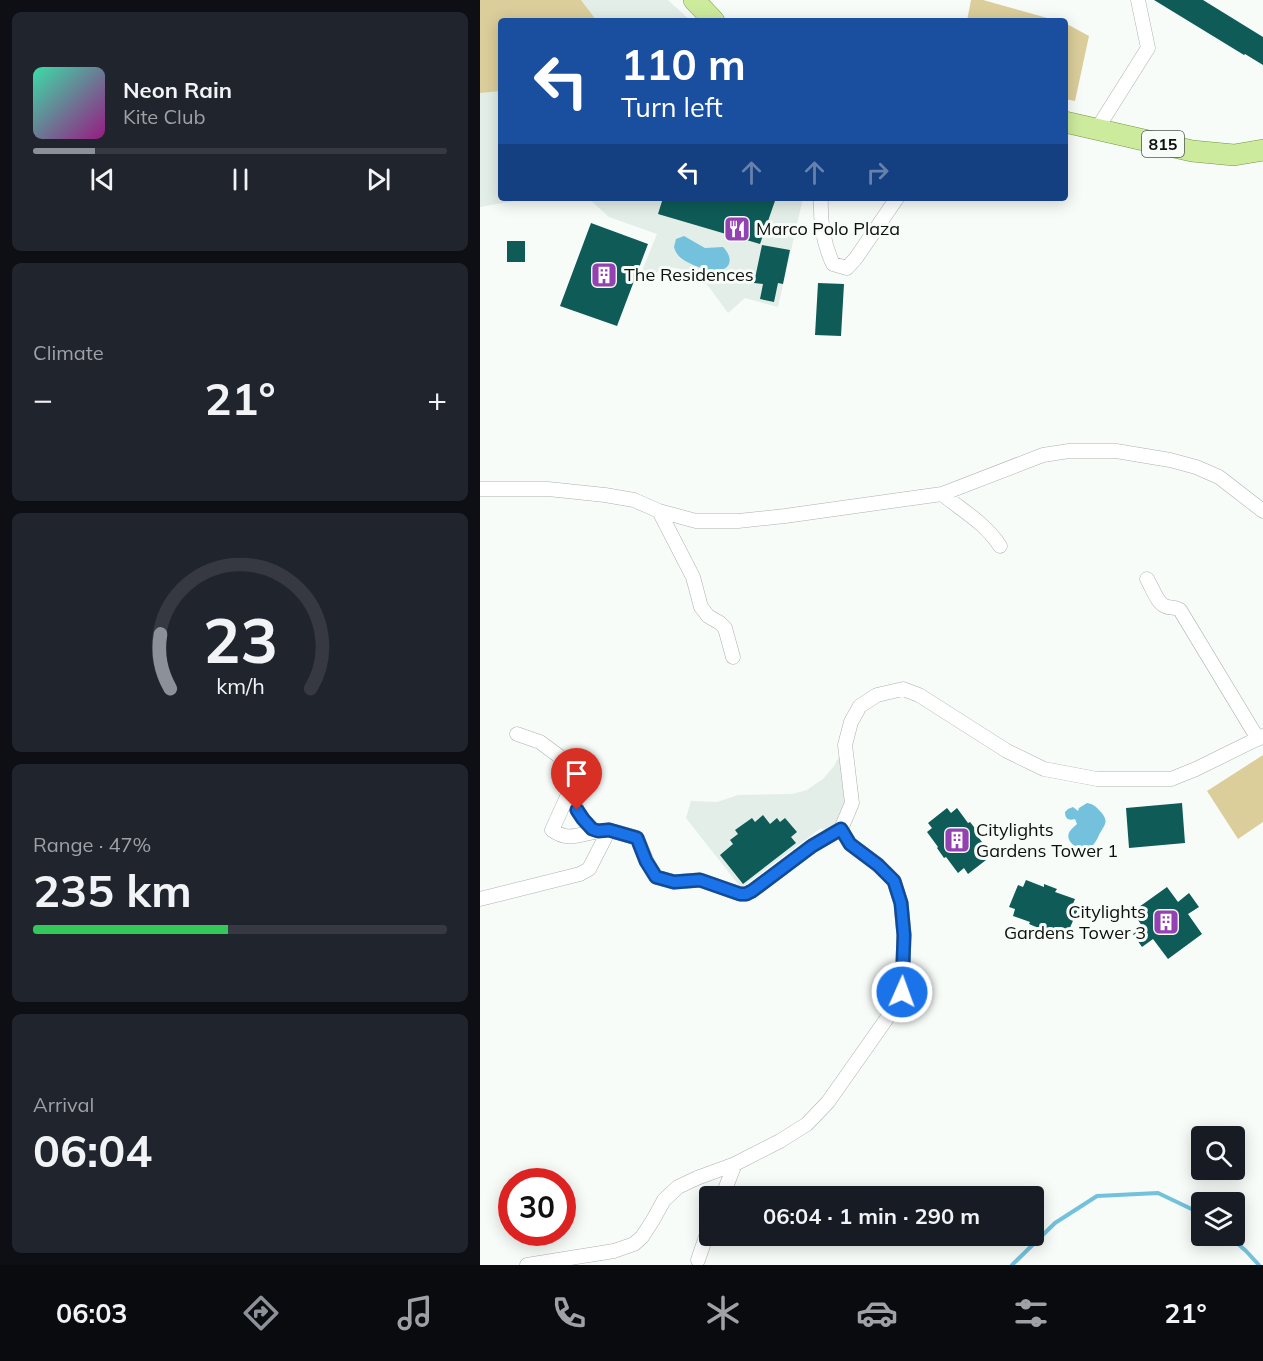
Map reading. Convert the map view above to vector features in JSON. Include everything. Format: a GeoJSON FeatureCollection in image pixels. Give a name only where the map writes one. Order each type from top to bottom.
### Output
{"type":"FeatureCollection","features":[{"type":"Feature","properties":{"kind":"main road"},"geometry":{"type":"LineString","coordinates":[[694,0],[711,18]]}},
{"type":"Feature","properties":{"kind":"main road","name":"815"},"geometry":{"type":"LineString","coordinates":[[1068,123],[1192,151],[1234,155],[1263,150]]}},
{"type":"Feature","properties":{"kind":"street"},"geometry":{"type":"LineString","coordinates":[[1097,129],[1148,48],[1138,0]]}},
{"type":"Feature","properties":{"kind":"street"},"geometry":{"type":"LineString","coordinates":[[821,201],[820,220],[829,254],[833,264],[847,268],[895,201]]}},
{"type":"Feature","properties":{"kind":"street"},"geometry":{"type":"LineString","coordinates":[[480,489],[548,489],[605,495],[634,500],[696,522],[738,521],[942,494],[1043,454],[1069,451],[1116,451],[1196,467],[1219,477],[1263,511]]}},
{"type":"Feature","properties":{"kind":"street"},"geometry":{"type":"LineString","coordinates":[[942,494],[981,523],[1000,546]]}},
{"type":"Feature","properties":{"kind":"street"},"geometry":{"type":"LineString","coordinates":[[660,511],[693,577],[701,607],[708,616],[725,628],[733,657]]}},
{"type":"Feature","properties":{"kind":"street"},"geometry":{"type":"LineString","coordinates":[[517,734],[540,742],[571,765],[574,774],[574,800],[583,819],[592,829],[637,838],[646,861],[656,877],[674,882],[700,880],[746,894],[812,846],[841,829],[852,803],[845,745],[851,722],[860,706],[877,695],[903,689],[919,695],[1007,751],[1044,769],[1097,779],[1172,778],[1196,769],[1260,737],[1180,610],[1177,607],[1165,607],[1161,604],[1147,579]]}},
{"type":"Feature","properties":{"kind":"street"},"geometry":{"type":"LineString","coordinates":[[574,784],[552,830],[565,837],[604,830]]}},
{"type":"Feature","properties":{"kind":"street"},"geometry":{"type":"LineString","coordinates":[[527,1265],[584,1260],[634,1244],[642,1237],[664,1200],[678,1187],[735,1164],[780,1141],[807,1124],[828,1102],[890,1014],[902,992],[904,935],[901,903],[894,881],[878,865],[850,844],[841,829]]}},
{"type":"Feature","properties":{"kind":"street"},"geometry":{"type":"LineString","coordinates":[[480,899],[580,874],[589,869],[604,830]]}},
{"type":"Feature","properties":{"kind":"street"},"geometry":{"type":"LineString","coordinates":[[726,1186],[735,1164]]}},
{"type":"Feature","properties":{"kind":"street"},"geometry":{"type":"LineString","coordinates":[[698,1260],[703,1246]]}},
{"type":"Feature","properties":{"kind":"shaded area"},"geometry":{"type":"Polygon","coordinates":[[[480,0],[581,0],[595,18],[498,18],[498,91],[480,93],[480,0]]]}},
{"type":"Feature","properties":{"kind":"shaded area"},"geometry":{"type":"Polygon","coordinates":[[[581,0],[668,0],[688,18],[595,18],[581,0]]]}},
{"type":"Feature","properties":{"kind":"shaded area"},"geometry":{"type":"Polygon","coordinates":[[[971,0],[983,0],[1047,18],[968,18],[971,0]]]}},
{"type":"Feature","properties":{"kind":"shaded area"},"geometry":{"type":"Polygon","coordinates":[[[1068,25],[1089,36],[1075,101],[1068,100],[1068,25]]]}},
{"type":"Feature","properties":{"kind":"shaded area"},"geometry":{"type":"Polygon","coordinates":[[[498,90],[498,201],[515,201],[480,207],[480,93],[498,90]]]}},
{"type":"Feature","properties":{"kind":"shaded area","name":"Marco Polo Plaza"},"geometry":{"type":"Polygon","coordinates":[[[591,201],[802,201],[778,307],[745,298],[728,313],[698,272],[669,267],[638,280],[657,234],[609,217],[591,201]]]}},
{"type":"Feature","properties":{"kind":"shaded area"},"geometry":{"type":"Polygon","coordinates":[[[845,745],[850,809],[829,832],[821,828],[741,888],[686,818],[691,801],[717,802],[738,795],[792,794],[807,790],[824,778],[834,766],[845,745]]]}},
{"type":"Feature","properties":{"kind":"shaded area"},"geometry":{"type":"Polygon","coordinates":[[[1263,755],[1263,822],[1238,839],[1207,791],[1263,755]]]}},
{"type":"Feature","properties":{"kind":"water"},"geometry":{"type":"Polygon","coordinates":[[[684,236],[705,248],[723,247],[729,256],[726,268],[717,271],[686,262],[677,254],[674,247],[676,239],[684,236]]]}},
{"type":"Feature","properties":{"kind":"water"},"geometry":{"type":"Polygon","coordinates":[[[1087,803],[1099,810],[1105,822],[1091,847],[1082,850],[1069,840],[1070,831],[1077,824],[1075,819],[1067,818],[1065,812],[1073,807],[1078,811],[1087,803]]]}},
{"type":"Feature","properties":{"kind":"building"},"geometry":{"type":"Polygon","coordinates":[[[1154,0],[1203,0],[1263,37],[1263,65],[1244,55],[1154,0]]]}},
{"type":"Feature","properties":{"kind":"building","name":"Marco Polo Plaza"},"geometry":{"type":"Polygon","coordinates":[[[662,201],[775,201],[760,244],[658,214],[662,201]]]}},
{"type":"Feature","properties":{"kind":"building","name":"The Residences"},"geometry":{"type":"Polygon","coordinates":[[[591,223],[648,244],[617,326],[560,306],[591,223]]]}},
{"type":"Feature","properties":{"kind":"building"},"geometry":{"type":"Polygon","coordinates":[[[507,241],[525,241],[525,262],[507,262],[507,241]]]}},
{"type":"Feature","properties":{"kind":"building"},"geometry":{"type":"Polygon","coordinates":[[[762,245],[790,250],[783,284],[778,283],[774,302],[760,299],[763,284],[754,283],[762,245]]]}},
{"type":"Feature","properties":{"kind":"building"},"geometry":{"type":"Polygon","coordinates":[[[818,283],[844,284],[841,336],[815,335],[818,283]]]}},
{"type":"Feature","properties":{"kind":"building"},"geometry":{"type":"Polygon","coordinates":[[[1182,803],[1185,843],[1129,848],[1126,808],[1182,803]]]}},
{"type":"Feature","properties":{"kind":"building","name":"Citylights Gardens Tower 1"},"geometry":{"type":"Polygon","coordinates":[[[947,808],[951,813],[957,808],[978,832],[976,834],[988,850],[982,855],[986,860],[968,874],[964,868],[958,873],[946,857],[944,858],[927,832],[932,828],[928,823],[947,808]]]}},
{"type":"Feature","properties":{"kind":"building"},"geometry":{"type":"Polygon","coordinates":[[[763,815],[770,824],[777,818],[780,822],[785,818],[797,832],[791,837],[796,843],[743,884],[720,855],[733,844],[730,840],[738,834],[735,830],[752,818],[755,822],[763,815]]]}},
{"type":"Feature","properties":{"kind":"building"},"geometry":{"type":"Polygon","coordinates":[[[1026,880],[1057,889],[1055,892],[1075,899],[1072,906],[1078,909],[1069,930],[1063,928],[1060,934],[1042,927],[1041,929],[1013,916],[1015,909],[1009,907],[1018,885],[1023,887],[1026,880]]]}},
{"type":"Feature","properties":{"kind":"building","name":"Citylights Gardens Tower 3"},"geometry":{"type":"Polygon","coordinates":[[[1167,887],[1178,902],[1189,893],[1199,907],[1188,914],[1202,934],[1168,959],[1153,939],[1142,947],[1133,934],[1143,927],[1132,912],[1167,887]]]}},
{"type":"Feature","properties":{"kind":"waterway"},"geometry":{"type":"LineString","coordinates":[[1012,1265],[1055,1223],[1097,1196],[1158,1193],[1191,1209]]}},
{"type":"Feature","properties":{"kind":"waterway"},"geometry":{"type":"LineString","coordinates":[[1240,1246],[1259,1265]]}},
{"type":"Feature","properties":{"kind":"place","name":"Marco Polo Plaza"},"geometry":{"type":"Point","coordinates":[737,229]}},
{"type":"Feature","properties":{"kind":"place","name":"The Residences"},"geometry":{"type":"Point","coordinates":[604,275]}},
{"type":"Feature","properties":{"kind":"place","name":"Citylights Gardens Tower 1"},"geometry":{"type":"Point","coordinates":[957,840]}},
{"type":"Feature","properties":{"kind":"place","name":"Citylights Gardens Tower 3"},"geometry":{"type":"Point","coordinates":[1166,922]}},
{"type":"Feature","properties":{"kind":"route"},"geometry":{"type":"LineString","coordinates":[[577,810],[592,829],[609,830],[637,838],[646,861],[656,877],[674,882],[700,880],[740,894],[752,891],[812,846],[841,829],[850,844],[878,865],[894,881],[901,903],[904,935],[902,992]]}}]}
